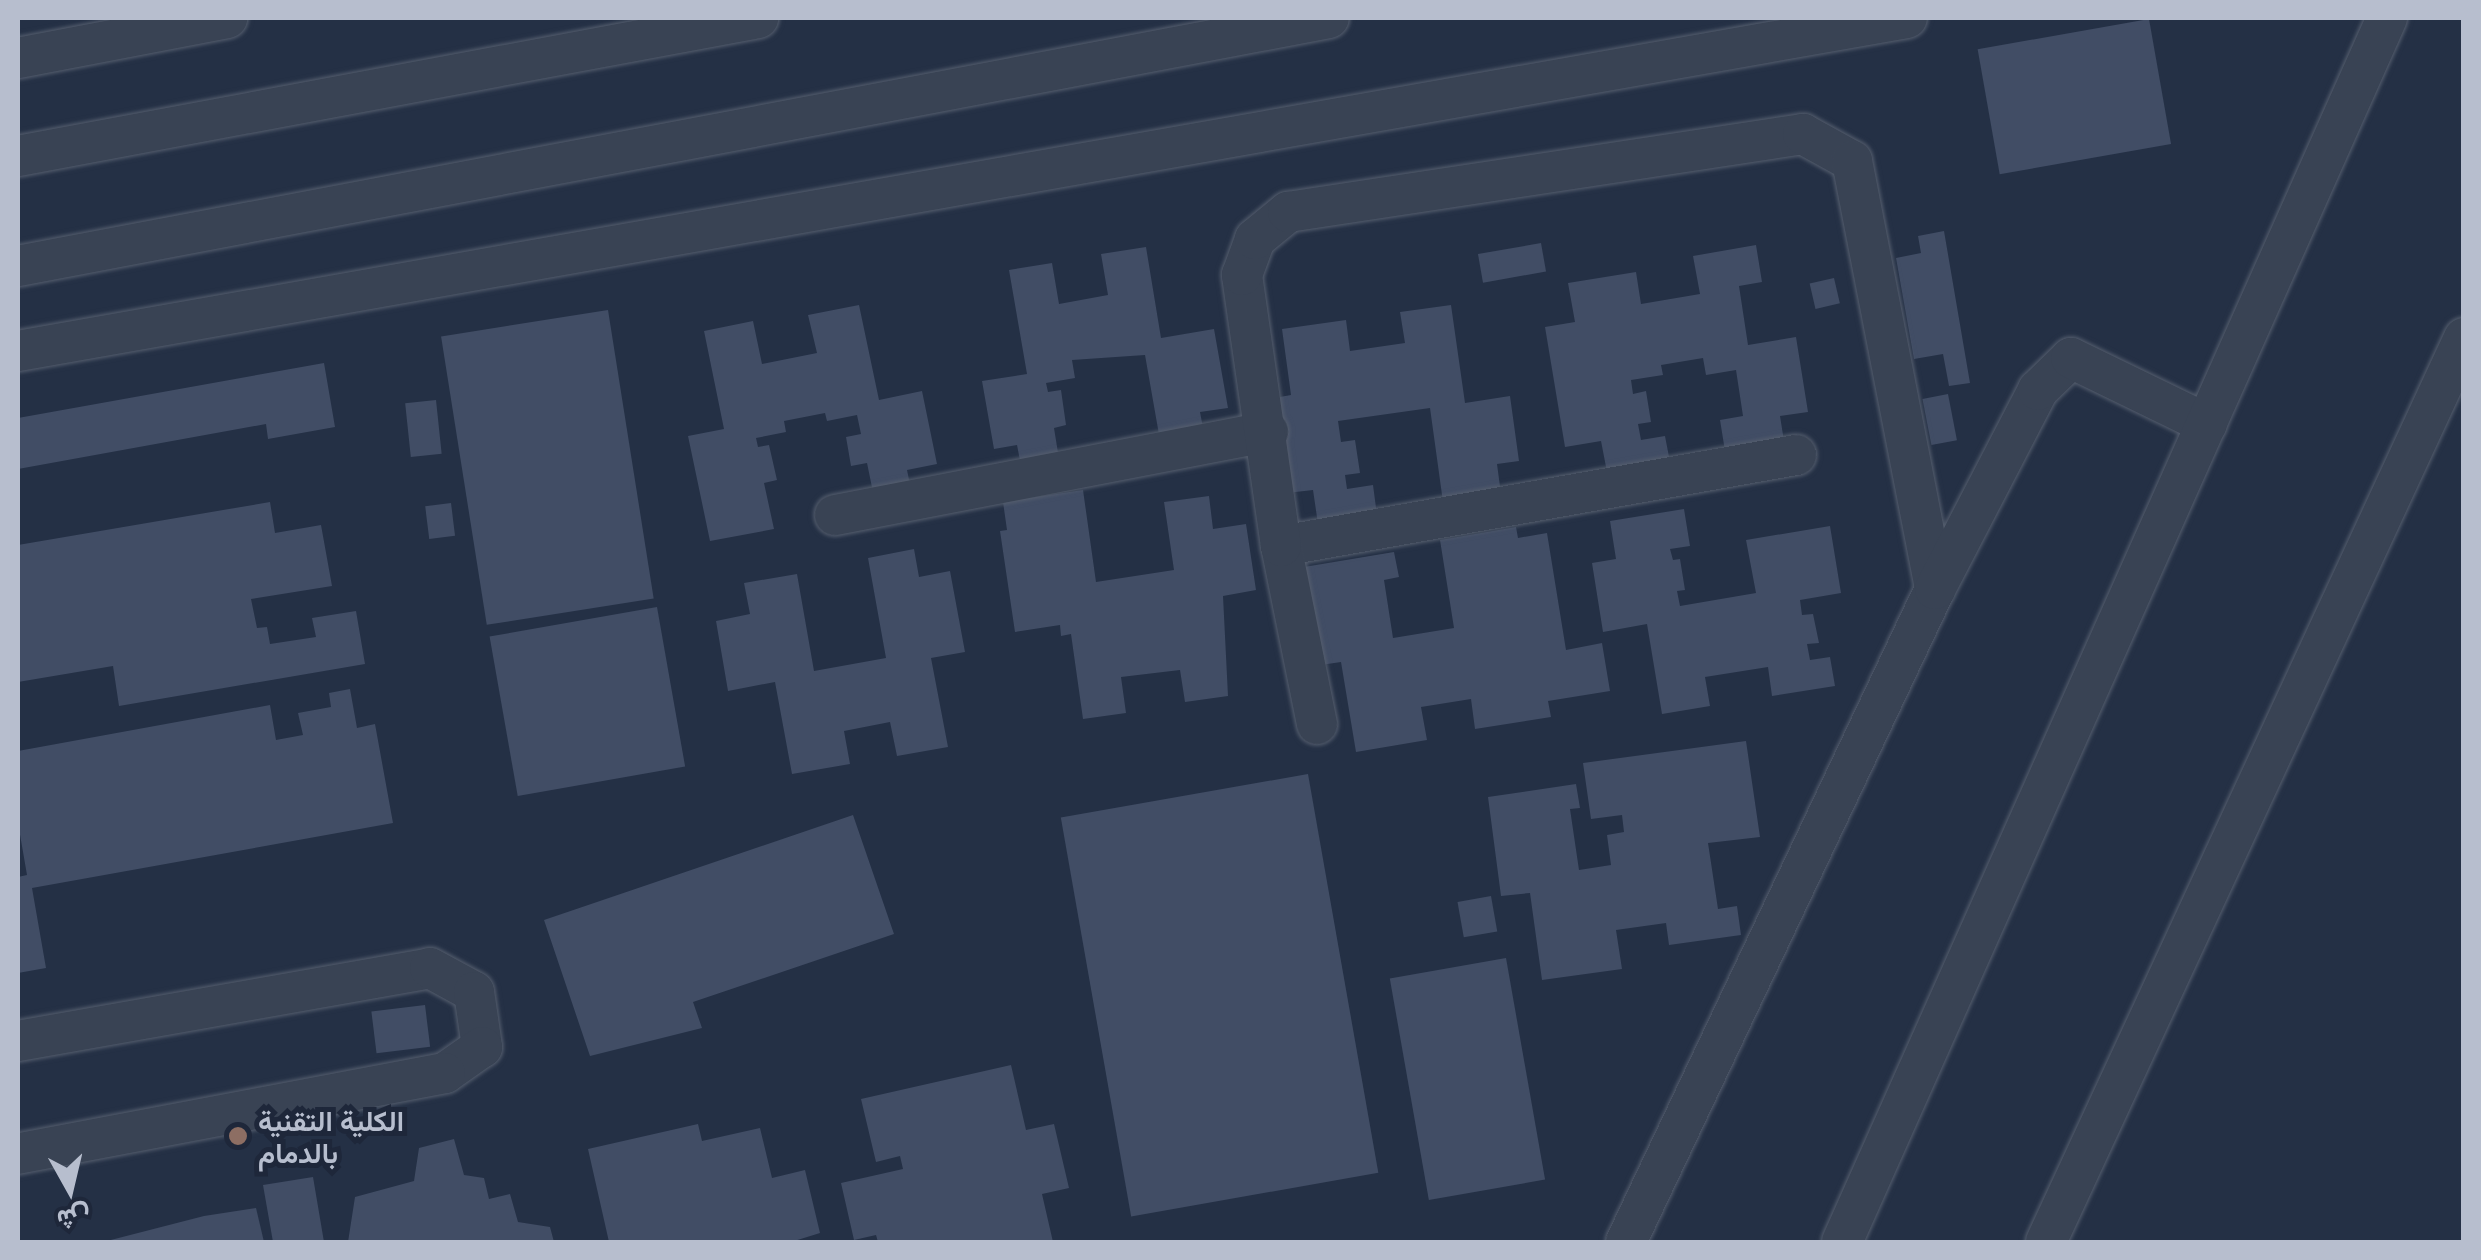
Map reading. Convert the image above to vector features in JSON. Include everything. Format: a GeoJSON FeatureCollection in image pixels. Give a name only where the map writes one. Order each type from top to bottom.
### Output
{"type":"FeatureCollection","features":[{"type":"Feature","properties":{"kind":"street"},"geometry":{"type":"LineString","coordinates":[[18,58],[226,18]]}},
{"type":"Feature","properties":{"kind":"street"},"geometry":{"type":"LineString","coordinates":[[18,156],[758,18]]}},
{"type":"Feature","properties":{"kind":"street"},"geometry":{"type":"LineString","coordinates":[[18,266],[1328,18]]}},
{"type":"Feature","properties":{"kind":"street"},"geometry":{"type":"LineString","coordinates":[[18,351],[1721,32],[1907,18]]}},
{"type":"Feature","properties":{"kind":"street"},"geometry":{"type":"LineString","coordinates":[[1842,1242],[2387,18]]}},
{"type":"Feature","properties":{"kind":"street"},"geometry":{"type":"LineString","coordinates":[[1317,724],[1281,546],[1268,432],[1242,275],[1255,238],[1288,212],[1803,134],[1852,161],[1935,589]]}},
{"type":"Feature","properties":{"kind":"street"},"geometry":{"type":"LineString","coordinates":[[2046,1242],[2162,1004],[2464,338]]}},
{"type":"Feature","properties":{"kind":"street"},"geometry":{"type":"LineString","coordinates":[[1626,1242],[1935,589],[2038,390],[2071,358],[2207,424]]}},
{"type":"Feature","properties":{"kind":"street"},"geometry":{"type":"LineString","coordinates":[[835,515],[1268,432]]}},
{"type":"Feature","properties":{"kind":"street"},"geometry":{"type":"LineString","coordinates":[[1281,546],[1796,456]]}},
{"type":"Feature","properties":{"kind":"street"},"geometry":{"type":"LineString","coordinates":[[18,1040],[430,968],[474,992],[482,1047],[445,1073],[18,1154]]}},
{"type":"Feature","properties":{"kind":"building"},"geometry":{"type":"Polygon","coordinates":[[[2149,19],[2171,144],[2000,174],[1978,49],[2149,19]]]}},
{"type":"Feature","properties":{"kind":"building"},"geometry":{"type":"Polygon","coordinates":[[[1944,231],[1970,383],[1949,386],[1943,354],[1914,359],[1896,258],[1921,253],[1918,236],[1944,231]]]}},
{"type":"Feature","properties":{"kind":"building"},"geometry":{"type":"Polygon","coordinates":[[[1541,243],[1546,272],[1483,283],[1478,254],[1541,243]]]}},
{"type":"Feature","properties":{"kind":"building"},"geometry":{"type":"Polygon","coordinates":[[[1756,245],[1762,282],[1739,286],[1748,345],[1796,337],[1808,412],[1780,416],[1784,441],[1725,451],[1720,420],[1743,416],[1736,370],[1706,375],[1703,358],[1661,365],[1663,375],[1631,380],[1633,394],[1646,391],[1651,422],[1638,424],[1641,440],[1665,436],[1670,462],[1607,472],[1601,441],[1565,447],[1545,327],[1575,322],[1568,283],[1636,272],[1641,304],[1700,294],[1693,256],[1756,245]]]}},
{"type":"Feature","properties":{"kind":"building"},"geometry":{"type":"Polygon","coordinates":[[[1146,247],[1161,338],[1214,329],[1228,408],[1200,412],[1205,438],[1161,446],[1145,355],[1072,360],[1075,378],[1046,383],[1048,392],[1061,390],[1066,425],[1054,428],[1060,465],[1022,471],[1017,445],[994,449],[982,381],[1027,374],[1009,270],[1052,263],[1059,304],[1108,295],[1101,254],[1146,247]]]}},
{"type":"Feature","properties":{"kind":"building"},"geometry":{"type":"Polygon","coordinates":[[[1834,278],[1840,303],[1815,309],[1810,284],[1834,278]]]}},
{"type":"Feature","properties":{"kind":"building"},"geometry":{"type":"Polygon","coordinates":[[[859,305],[879,400],[922,391],[937,464],[907,470],[912,494],[875,502],[867,463],[851,466],[846,437],[861,434],[857,415],[827,421],[825,413],[784,421],[786,432],[756,438],[758,447],[769,445],[777,480],[764,483],[774,529],[710,541],[688,436],[724,429],[704,331],[753,321],[762,364],[817,353],[808,315],[859,305]]]}},
{"type":"Feature","properties":{"kind":"building"},"geometry":{"type":"Polygon","coordinates":[[[1451,305],[1465,403],[1510,396],[1519,461],[1497,464],[1501,494],[1443,502],[1430,408],[1338,421],[1341,442],[1355,440],[1360,473],[1345,475],[1347,489],[1373,485],[1377,515],[1318,524],[1313,490],[1287,493],[1274,398],[1291,395],[1282,329],[1346,320],[1350,351],[1405,343],[1400,312],[1451,305]]]}},
{"type":"Feature","properties":{"kind":"building"},"geometry":{"type":"Polygon","coordinates":[[[608,310],[654,598],[487,625],[441,336],[608,310]]]}},
{"type":"Feature","properties":{"kind":"building"},"geometry":{"type":"Polygon","coordinates":[[[324,363],[335,427],[268,439],[266,424],[18,469],[18,418],[324,363]]]}},
{"type":"Feature","properties":{"kind":"building"},"geometry":{"type":"Polygon","coordinates":[[[1948,394],[1957,440],[1931,445],[1922,399],[1948,394]]]}},
{"type":"Feature","properties":{"kind":"building"},"geometry":{"type":"Polygon","coordinates":[[[436,400],[442,454],[411,457],[405,403],[436,400]]]}},
{"type":"Feature","properties":{"kind":"building"},"geometry":{"type":"Polygon","coordinates":[[[1083,490],[1096,582],[1174,570],[1164,502],[1209,496],[1213,529],[1246,524],[1256,590],[1223,596],[1228,696],[1185,702],[1180,670],[1121,677],[1126,713],[1083,719],[1071,634],[1061,636],[1060,625],[1015,632],[1000,531],[1007,530],[1003,502],[1083,490]]]}},
{"type":"Feature","properties":{"kind":"building"},"geometry":{"type":"Polygon","coordinates":[[[270,502],[275,533],[321,525],[332,586],[251,599],[257,628],[267,627],[270,644],[316,637],[312,618],[356,611],[365,664],[119,706],[113,666],[18,682],[18,545],[270,502]]]}},
{"type":"Feature","properties":{"kind":"building"},"geometry":{"type":"Polygon","coordinates":[[[451,503],[455,536],[429,539],[425,506],[451,503]]]}},
{"type":"Feature","properties":{"kind":"building"},"geometry":{"type":"Polygon","coordinates":[[[1684,509],[1690,546],[1670,549],[1673,560],[1680,559],[1685,590],[1677,591],[1680,606],[1756,593],[1746,540],[1830,526],[1841,593],[1800,600],[1802,615],[1813,614],[1819,643],[1807,644],[1810,660],[1830,657],[1835,686],[1772,696],[1768,667],[1705,677],[1710,706],[1662,714],[1647,624],[1603,632],[1592,563],[1616,559],[1610,521],[1684,509]]]}},
{"type":"Feature","properties":{"kind":"building"},"geometry":{"type":"Polygon","coordinates":[[[1516,527],[1518,538],[1547,533],[1566,650],[1602,643],[1610,691],[1548,701],[1551,717],[1475,729],[1471,699],[1421,707],[1427,740],[1356,752],[1341,662],[1314,666],[1298,568],[1394,552],[1399,577],[1384,580],[1393,638],[1454,628],[1440,540],[1516,527]]]}},
{"type":"Feature","properties":{"kind":"building"},"geometry":{"type":"Polygon","coordinates":[[[914,549],[919,577],[950,571],[965,652],[931,658],[948,747],[897,756],[890,722],[844,731],[850,764],[792,774],[775,682],[728,691],[716,621],[750,614],[744,583],[797,574],[814,671],[886,658],[868,558],[914,549]]]}},
{"type":"Feature","properties":{"kind":"building"},"geometry":{"type":"Polygon","coordinates":[[[657,607],[685,767],[518,796],[490,637],[657,607]]]}},
{"type":"Feature","properties":{"kind":"building"},"geometry":{"type":"Polygon","coordinates":[[[350,689],[357,728],[375,724],[393,823],[32,888],[46,968],[18,973],[18,877],[27,875],[18,823],[18,751],[270,705],[276,740],[303,735],[298,713],[331,707],[329,693],[350,689]]]}},
{"type":"Feature","properties":{"kind":"building"},"geometry":{"type":"Polygon","coordinates":[[[1746,741],[1760,837],[1708,843],[1718,909],[1737,906],[1741,935],[1669,945],[1666,923],[1616,930],[1622,969],[1542,980],[1530,893],[1501,896],[1488,797],[1576,784],[1580,808],[1570,809],[1579,870],[1611,865],[1607,835],[1624,832],[1622,815],[1591,819],[1583,763],[1746,741]]]}},
{"type":"Feature","properties":{"kind":"building"},"geometry":{"type":"Polygon","coordinates":[[[1308,774],[1378,1173],[1131,1216],[1061,818],[1308,774]]]}},
{"type":"Feature","properties":{"kind":"building"},"geometry":{"type":"Polygon","coordinates":[[[853,815],[894,934],[693,1002],[702,1028],[590,1056],[544,920],[853,815]]]}},
{"type":"Feature","properties":{"kind":"building"},"geometry":{"type":"Polygon","coordinates":[[[1491,896],[1497,931],[1464,937],[1458,902],[1491,896]]]}},
{"type":"Feature","properties":{"kind":"building"},"geometry":{"type":"Polygon","coordinates":[[[1506,958],[1545,1180],[1429,1200],[1390,978],[1506,958]]]}},
{"type":"Feature","properties":{"kind":"building"},"geometry":{"type":"Polygon","coordinates":[[[425,1005],[430,1047],[377,1053],[371,1012],[425,1005]]]}},
{"type":"Feature","properties":{"kind":"building"},"geometry":{"type":"Polygon","coordinates":[[[1011,1065],[1026,1130],[1054,1124],[1069,1188],[1042,1194],[1053,1242],[878,1242],[876,1235],[854,1240],[841,1183],[903,1169],[900,1156],[876,1162],[861,1099],[1011,1065]]]}},
{"type":"Feature","properties":{"kind":"building"},"geometry":{"type":"Polygon","coordinates":[[[698,1124],[702,1141],[760,1128],[772,1178],[805,1170],[820,1233],[791,1242],[609,1242],[588,1149],[698,1124]]]}},
{"type":"Feature","properties":{"kind":"building"},"geometry":{"type":"Polygon","coordinates":[[[454,1139],[464,1175],[484,1178],[489,1199],[510,1194],[518,1222],[550,1227],[554,1242],[348,1242],[355,1197],[414,1181],[419,1148],[454,1139]]]}},
{"type":"Feature","properties":{"kind":"building"},"geometry":{"type":"Polygon","coordinates":[[[313,1177],[324,1242],[273,1242],[263,1185],[313,1177]]]}},
{"type":"Feature","properties":{"kind":"building"},"geometry":{"type":"Polygon","coordinates":[[[256,1208],[264,1242],[103,1242],[204,1216],[256,1208]]]}},
{"type":"Feature","properties":{"kind":"place","name":"الكلية التقنية بالدمام"},"geometry":{"type":"Point","coordinates":[238,1136]}}]}
